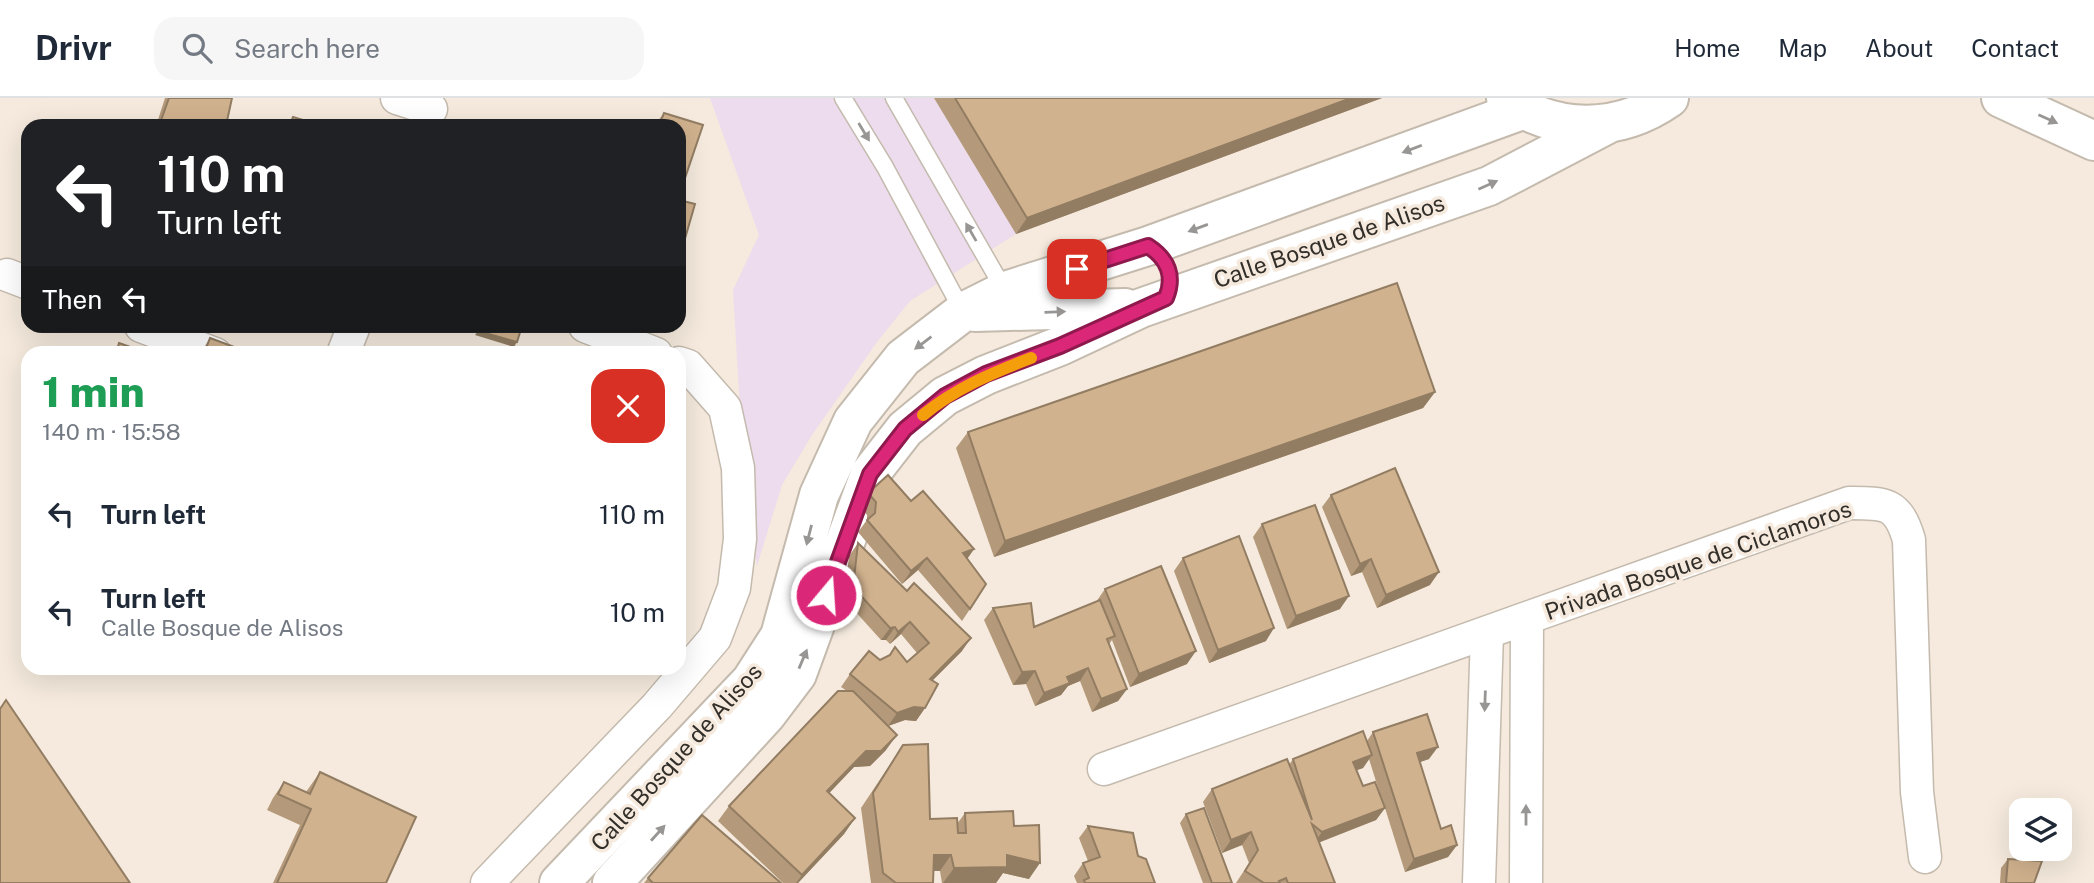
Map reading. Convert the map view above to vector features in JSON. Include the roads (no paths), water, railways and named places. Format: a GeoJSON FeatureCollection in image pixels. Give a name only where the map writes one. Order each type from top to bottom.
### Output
{"type":"FeatureCollection","features":[{"type":"Feature","properties":{"kind":"street"},"geometry":{"type":"LineString","coordinates":[[397,98],[431,111]]}},
{"type":"Feature","properties":{"kind":"street"},"geometry":{"type":"LineString","coordinates":[[1514,104],[1561,124],[1606,125],[1649,112],[1669,98]]}},
{"type":"Feature","properties":{"kind":"street"},"geometry":{"type":"LineString","coordinates":[[2001,98],[2094,141]]}},
{"type":"Feature","properties":{"kind":"street","name":"Calle Bosque de Alisos"},"geometry":{"type":"LineString","coordinates":[[559,883],[751,681],[780,636],[819,495],[853,421],[904,358],[963,312],[1005,291],[1148,246],[1514,104]]}},
{"type":"Feature","properties":{"kind":"street","name":"Calle Bosque de Alisos"},"geometry":{"type":"LineString","coordinates":[[612,883],[766,715],[797,674],[870,474],[905,429],[945,396],[986,374],[1060,346],[1153,303],[1489,186],[1606,125]]}},
{"type":"Feature","properties":{"kind":"street"},"geometry":{"type":"LineString","coordinates":[[963,312],[1153,303],[1170,287],[1166,262],[1148,246]]}},
{"type":"Feature","properties":{"kind":"street"},"geometry":{"type":"LineString","coordinates":[[160,333],[194,346]]}},
{"type":"Feature","properties":{"kind":"street"},"geometry":{"type":"LineString","coordinates":[[603,333],[636,346]]}},
{"type":"Feature","properties":{"kind":"street"},"geometry":{"type":"LineString","coordinates":[[686,365],[725,408],[738,468],[740,539],[734,588],[715,638],[686,672]]}},
{"type":"Feature","properties":{"kind":"street","name":"Privada Bosque de Ciclamoros"},"geometry":{"type":"LineString","coordinates":[[1104,769],[1849,503],[1881,503],[1902,517],[1909,540],[1917,792],[1925,857]]}},
{"type":"Feature","properties":{"kind":"street","name":"Privada Bosque de Ciclamoros"},"geometry":{"type":"LineString","coordinates":[[1526,883],[1527,619]]}},
{"type":"Feature","properties":{"kind":"street"},"geometry":{"type":"LineString","coordinates":[[1479,883],[1487,633]]}},
{"type":"Feature","properties":{"kind":"street"},"geometry":{"type":"LineString","coordinates":[[487,883],[683,675]]}},
{"type":"Feature","properties":{"kind":"lane"},"geometry":{"type":"LineString","coordinates":[[842,98],[885,167],[963,312]]}},
{"type":"Feature","properties":{"kind":"lane"},"geometry":{"type":"LineString","coordinates":[[894,98],[1005,291]]}}]}
